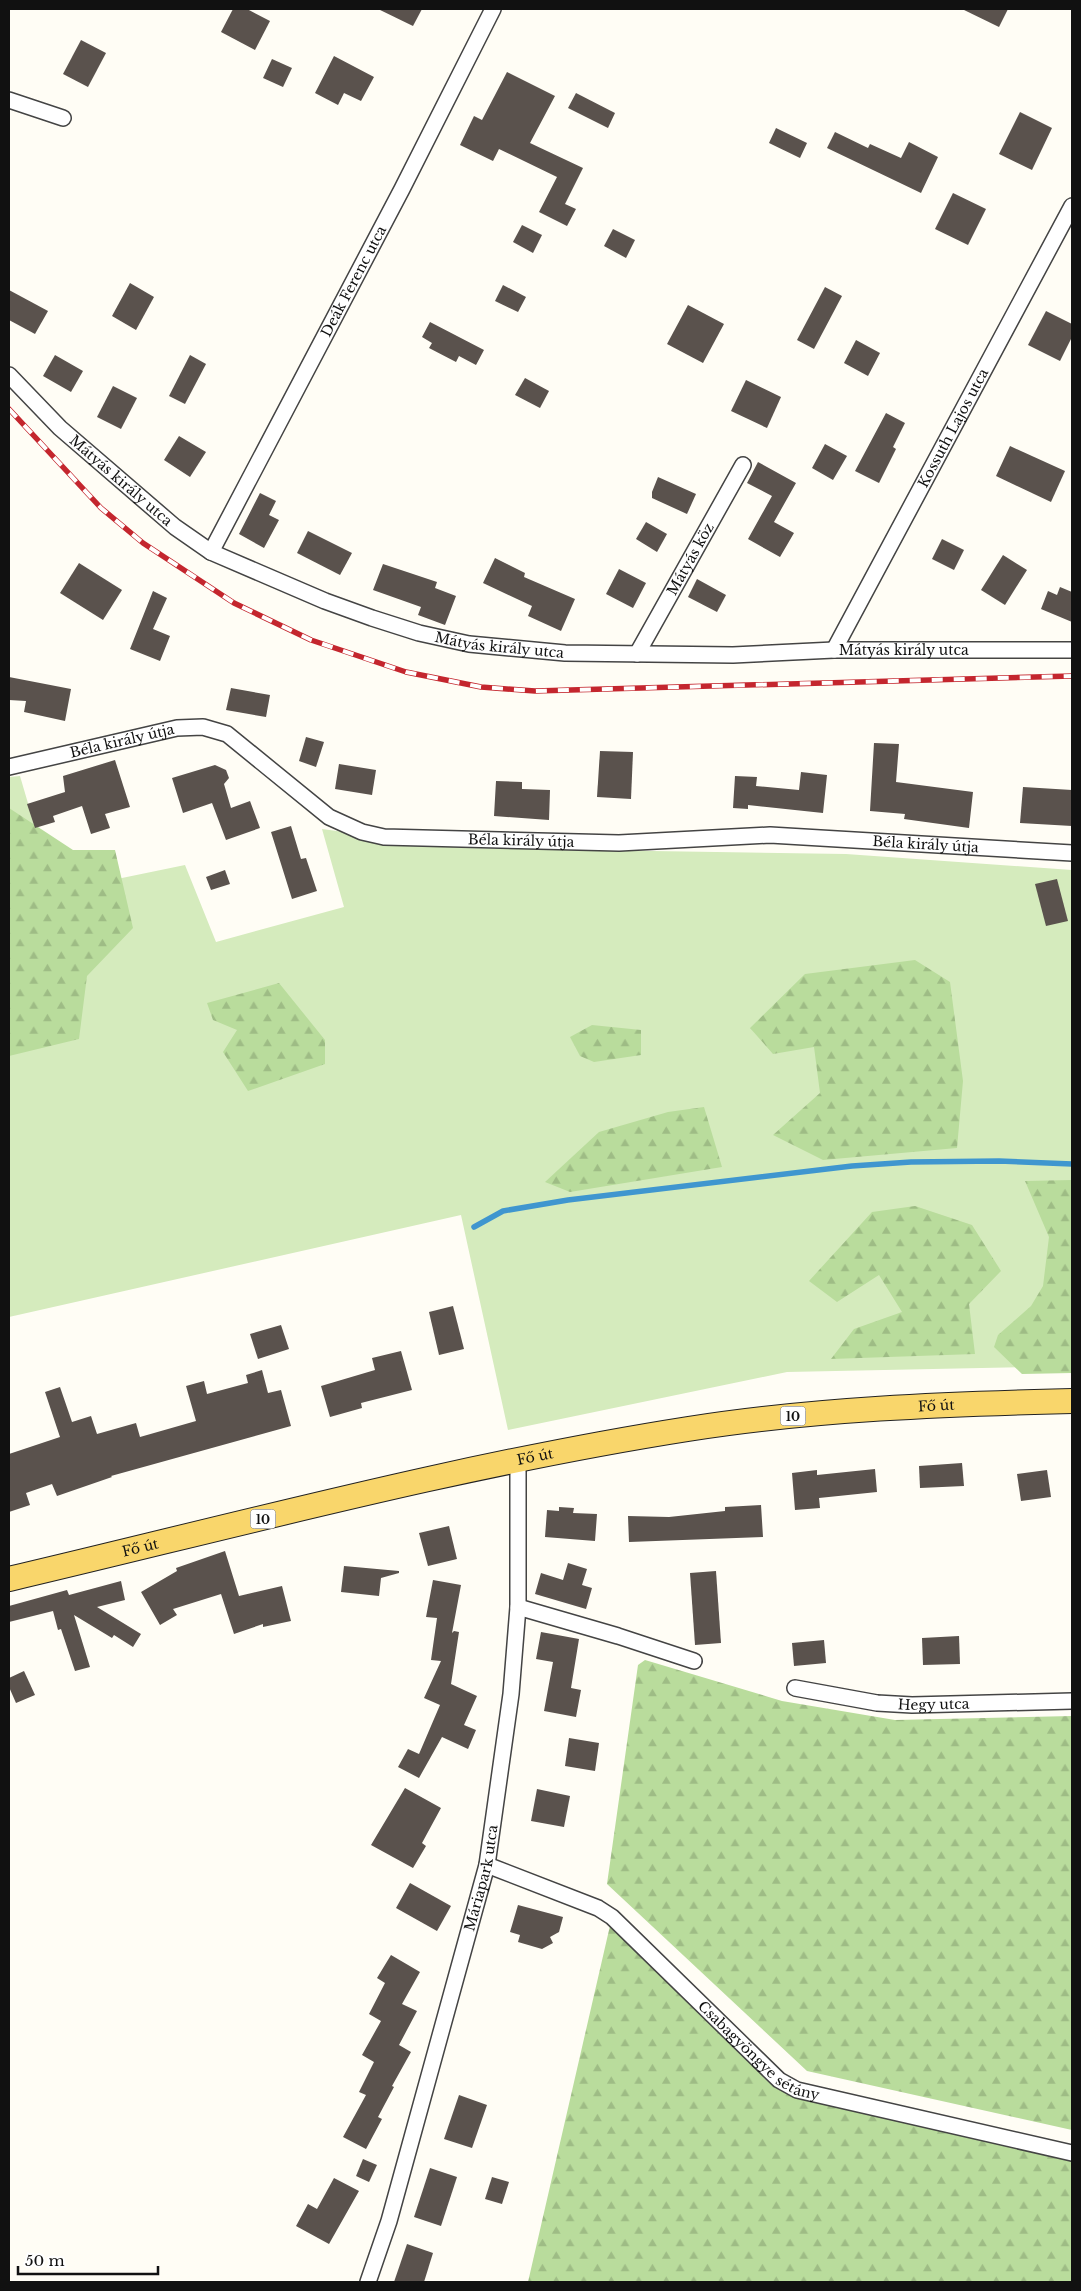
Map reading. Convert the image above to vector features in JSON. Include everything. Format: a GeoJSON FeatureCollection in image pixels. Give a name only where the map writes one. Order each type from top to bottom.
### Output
{"type":"FeatureCollection","features":[{"type":"Feature","properties":{"kind":"main road","name":"Fő út"},"geometry":{"type":"LineString","coordinates":[[9,1579],[518,1460],[680,1430],[764,1419],[950,1404],[1072,1401]]}},
{"type":"Feature","properties":{"kind":"street","name":"Deák Ferenc utca"},"geometry":{"type":"LineString","coordinates":[[211,552],[402,189],[493,9]]}},
{"type":"Feature","properties":{"kind":"street"},"geometry":{"type":"LineString","coordinates":[[9,100],[63,118]]}},
{"type":"Feature","properties":{"kind":"street","name":"Kossuth Lajos utca"},"geometry":{"type":"LineString","coordinates":[[834,650],[1072,206]]}},
{"type":"Feature","properties":{"kind":"street","name":"Mátyás király utca"},"geometry":{"type":"LineString","coordinates":[[9,374],[60,428],[175,527],[211,552],[325,601],[420,633],[470,644],[565,653],[733,655],[834,650],[1072,650]]}},
{"type":"Feature","properties":{"kind":"street","name":"Mátyás köz"},"geometry":{"type":"LineString","coordinates":[[637,654],[743,465]]}},
{"type":"Feature","properties":{"kind":"street","name":"Béla király útja"},"geometry":{"type":"LineString","coordinates":[[9,766],[177,728],[203,726],[227,734],[329,817],[362,832],[384,837],[619,843],[770,835],[1072,853]]}},
{"type":"Feature","properties":{"kind":"street","name":"Máriapark utca"},"geometry":{"type":"LineString","coordinates":[[368,2282],[389,2221],[487,1866],[511,1694],[518,1607],[518,1460]]}},
{"type":"Feature","properties":{"kind":"street"},"geometry":{"type":"LineString","coordinates":[[518,1607],[618,1636],[694,1661]]}},
{"type":"Feature","properties":{"kind":"street","name":"Hegy utca"},"geometry":{"type":"LineString","coordinates":[[795,1688],[877,1703],[912,1705],[1072,1701]]}},
{"type":"Feature","properties":{"kind":"street","name":"Csabagyöngye sétány"},"geometry":{"type":"LineString","coordinates":[[487,1866],[598,1908],[612,1917],[780,2080],[797,2090],[1072,2153]]}},
{"type":"Feature","properties":{"kind":"green space"},"geometry":{"type":"Polygon","coordinates":[[[20,776],[54,892],[185,865],[216,942],[344,907],[322,829],[462,848],[846,854],[1072,870],[1072,1366],[787,1372],[508,1430],[461,1215],[9,1317],[9,777],[20,776]]]}},
{"type":"Feature","properties":{"kind":"green space"},"geometry":{"type":"Polygon","coordinates":[[[9,808],[73,850],[115,850],[133,928],[87,976],[79,1039],[9,1056],[9,808]]]}},
{"type":"Feature","properties":{"kind":"green space"},"geometry":{"type":"Polygon","coordinates":[[[915,960],[950,982],[963,1081],[957,1148],[823,1160],[773,1135],[820,1093],[814,1047],[773,1054],[750,1028],[805,974],[915,960]]]}},
{"type":"Feature","properties":{"kind":"green space"},"geometry":{"type":"Polygon","coordinates":[[[279,983],[325,1040],[325,1064],[248,1091],[223,1052],[237,1030],[213,1020],[207,1003],[279,983]]]}},
{"type":"Feature","properties":{"kind":"green space"},"geometry":{"type":"Polygon","coordinates":[[[592,1025],[641,1030],[641,1055],[594,1062],[580,1056],[570,1037],[592,1025]]]}},
{"type":"Feature","properties":{"kind":"green space"},"geometry":{"type":"Polygon","coordinates":[[[704,1107],[722,1167],[570,1192],[545,1182],[599,1132],[668,1112],[704,1107]]]}},
{"type":"Feature","properties":{"kind":"green space"},"geometry":{"type":"Polygon","coordinates":[[[1072,1180],[1072,1373],[1022,1374],[994,1347],[998,1335],[1031,1306],[1043,1286],[1049,1237],[1025,1181],[1072,1180]]]}},
{"type":"Feature","properties":{"kind":"green space"},"geometry":{"type":"Polygon","coordinates":[[[915,1206],[972,1225],[1001,1271],[969,1304],[975,1354],[831,1359],[854,1329],[902,1312],[879,1275],[837,1302],[809,1281],[872,1212],[915,1206]]]}},
{"type":"Feature","properties":{"kind":"green space"},"geometry":{"type":"Polygon","coordinates":[[[645,1660],[782,1701],[895,1720],[1072,1716],[1072,2130],[807,2071],[607,1884],[638,1665],[645,1660]]]}},
{"type":"Feature","properties":{"kind":"green space"},"geometry":{"type":"Polygon","coordinates":[[[612,1917],[779,2080],[1072,2153],[1072,2282],[528,2282],[612,1917]]]}},
{"type":"Feature","properties":{"kind":"building"},"geometry":{"type":"Polygon","coordinates":[[[233,9],[247,9],[270,21],[255,50],[221,32],[233,9]]]}},
{"type":"Feature","properties":{"kind":"building"},"geometry":{"type":"Polygon","coordinates":[[[378,9],[422,9],[413,26],[378,9]]]}},
{"type":"Feature","properties":{"kind":"building"},"geometry":{"type":"Polygon","coordinates":[[[962,9],[1008,9],[999,27],[962,9]]]}},
{"type":"Feature","properties":{"kind":"building"},"geometry":{"type":"Polygon","coordinates":[[[81,40],[106,53],[88,87],[63,74],[81,40]]]}},
{"type":"Feature","properties":{"kind":"building"},"geometry":{"type":"Polygon","coordinates":[[[334,56],[374,77],[361,101],[344,93],[338,105],[315,93],[334,56]]]}},
{"type":"Feature","properties":{"kind":"building"},"geometry":{"type":"Polygon","coordinates":[[[272,59],[292,68],[283,87],[263,78],[272,59]]]}},
{"type":"Feature","properties":{"kind":"building"},"geometry":{"type":"Polygon","coordinates":[[[507,72],[555,96],[530,143],[583,168],[565,204],[576,209],[567,226],[539,212],[557,177],[499,149],[493,161],[460,145],[474,116],[482,120],[507,72]]]}},
{"type":"Feature","properties":{"kind":"building"},"geometry":{"type":"Polygon","coordinates":[[[576,93],[615,113],[608,128],[568,108],[576,93]]]}},
{"type":"Feature","properties":{"kind":"building"},"geometry":{"type":"Polygon","coordinates":[[[1020,112],[1052,128],[1032,170],[999,154],[1020,112]]]}},
{"type":"Feature","properties":{"kind":"building"},"geometry":{"type":"Polygon","coordinates":[[[776,128],[807,143],[800,158],[769,143],[776,128]]]}},
{"type":"Feature","properties":{"kind":"building"},"geometry":{"type":"Polygon","coordinates":[[[835,132],[868,148],[870,144],[901,158],[909,142],[938,157],[921,193],[827,148],[835,132]]]}},
{"type":"Feature","properties":{"kind":"building"},"geometry":{"type":"Polygon","coordinates":[[[953,193],[986,209],[968,245],[935,229],[953,193]]]}},
{"type":"Feature","properties":{"kind":"building"},"geometry":{"type":"Polygon","coordinates":[[[522,225],[542,235],[533,253],[513,242],[522,225]]]}},
{"type":"Feature","properties":{"kind":"building"},"geometry":{"type":"Polygon","coordinates":[[[613,229],[635,240],[626,258],[604,246],[613,229]]]}},
{"type":"Feature","properties":{"kind":"building"},"geometry":{"type":"Polygon","coordinates":[[[130,283],[154,297],[136,330],[112,316],[130,283]]]}},
{"type":"Feature","properties":{"kind":"building"},"geometry":{"type":"Polygon","coordinates":[[[503,285],[526,297],[518,312],[495,301],[503,285]]]}},
{"type":"Feature","properties":{"kind":"building"},"geometry":{"type":"Polygon","coordinates":[[[825,287],[842,296],[814,349],[797,340],[825,287]]]}},
{"type":"Feature","properties":{"kind":"building"},"geometry":{"type":"Polygon","coordinates":[[[9,290],[48,311],[35,334],[9,320],[9,290]]]}},
{"type":"Feature","properties":{"kind":"building"},"geometry":{"type":"Polygon","coordinates":[[[688,305],[724,324],[703,363],[667,344],[688,305]]]}},
{"type":"Feature","properties":{"kind":"building"},"geometry":{"type":"Polygon","coordinates":[[[1046,311],[1072,324],[1072,337],[1060,361],[1028,345],[1046,311]]]}},
{"type":"Feature","properties":{"kind":"building"},"geometry":{"type":"Polygon","coordinates":[[[430,322],[484,350],[476,365],[459,356],[456,362],[429,348],[432,343],[422,337],[430,322]]]}},
{"type":"Feature","properties":{"kind":"building"},"geometry":{"type":"Polygon","coordinates":[[[856,340],[880,353],[868,376],[844,363],[856,340]]]}},
{"type":"Feature","properties":{"kind":"building"},"geometry":{"type":"Polygon","coordinates":[[[55,355],[83,371],[71,392],[43,376],[55,355]]]}},
{"type":"Feature","properties":{"kind":"building"},"geometry":{"type":"Polygon","coordinates":[[[190,355],[206,364],[185,404],[169,396],[190,355]]]}},
{"type":"Feature","properties":{"kind":"building"},"geometry":{"type":"Polygon","coordinates":[[[525,378],[549,391],[540,408],[515,395],[525,378]]]}},
{"type":"Feature","properties":{"kind":"building"},"geometry":{"type":"Polygon","coordinates":[[[746,380],[781,397],[767,428],[731,411],[746,380]]]}},
{"type":"Feature","properties":{"kind":"building"},"geometry":{"type":"Polygon","coordinates":[[[113,386],[137,398],[121,429],[97,417],[113,386]]]}},
{"type":"Feature","properties":{"kind":"building"},"geometry":{"type":"Polygon","coordinates":[[[886,413],[905,423],[893,447],[896,449],[879,483],[855,471],[886,413]]]}},
{"type":"Feature","properties":{"kind":"building"},"geometry":{"type":"Polygon","coordinates":[[[179,436],[206,452],[190,477],[164,460],[179,436]]]}},
{"type":"Feature","properties":{"kind":"building"},"geometry":{"type":"Polygon","coordinates":[[[825,444],[847,456],[833,480],[812,468],[825,444]]]}},
{"type":"Feature","properties":{"kind":"building"},"geometry":{"type":"Polygon","coordinates":[[[1010,446],[1065,471],[1051,502],[996,476],[1010,446]]]}},
{"type":"Feature","properties":{"kind":"building"},"geometry":{"type":"Polygon","coordinates":[[[758,462],[796,483],[774,522],[794,533],[780,557],[748,539],[772,496],[747,483],[758,462]]]}},
{"type":"Feature","properties":{"kind":"building"},"geometry":{"type":"Polygon","coordinates":[[[658,477],[696,494],[687,514],[652,498],[652,492],[658,477]]]}},
{"type":"Feature","properties":{"kind":"building"},"geometry":{"type":"Polygon","coordinates":[[[260,493],[276,501],[269,515],[279,520],[264,548],[239,534],[260,493]]]}},
{"type":"Feature","properties":{"kind":"building"},"geometry":{"type":"Polygon","coordinates":[[[646,522],[667,534],[657,552],[636,539],[646,522]]]}},
{"type":"Feature","properties":{"kind":"building"},"geometry":{"type":"Polygon","coordinates":[[[308,531],[352,553],[340,575],[297,553],[308,531]]]}},
{"type":"Feature","properties":{"kind":"building"},"geometry":{"type":"Polygon","coordinates":[[[942,539],[964,550],[954,570],[932,559],[942,539]]]}},
{"type":"Feature","properties":{"kind":"building"},"geometry":{"type":"Polygon","coordinates":[[[1003,555],[1027,570],[1005,605],[981,590],[1003,555]]]}},
{"type":"Feature","properties":{"kind":"building"},"geometry":{"type":"Polygon","coordinates":[[[495,558],[525,573],[524,577],[575,599],[561,631],[528,616],[532,606],[483,583],[495,558]]]}},
{"type":"Feature","properties":{"kind":"building"},"geometry":{"type":"Polygon","coordinates":[[[79,563],[122,590],[103,620],[60,593],[79,563]]]}},
{"type":"Feature","properties":{"kind":"building"},"geometry":{"type":"Polygon","coordinates":[[[383,564],[437,582],[435,588],[456,596],[445,625],[418,615],[421,607],[373,590],[383,564]]]}},
{"type":"Feature","properties":{"kind":"building"},"geometry":{"type":"Polygon","coordinates":[[[619,569],[646,583],[633,608],[606,594],[619,569]]]}},
{"type":"Feature","properties":{"kind":"building"},"geometry":{"type":"Polygon","coordinates":[[[697,579],[726,595],[717,612],[688,597],[697,579]]]}},
{"type":"Feature","properties":{"kind":"building"},"geometry":{"type":"Polygon","coordinates":[[[1060,587],[1072,592],[1072,622],[1041,609],[1048,591],[1057,595],[1060,587]]]}},
{"type":"Feature","properties":{"kind":"building"},"geometry":{"type":"Polygon","coordinates":[[[153,591],[167,598],[153,629],[170,636],[160,661],[130,649],[153,591]]]}},
{"type":"Feature","properties":{"kind":"building"},"geometry":{"type":"Polygon","coordinates":[[[9,677],[71,689],[65,721],[24,712],[26,701],[9,700],[9,677]]]}},
{"type":"Feature","properties":{"kind":"building"},"geometry":{"type":"Polygon","coordinates":[[[231,688],[270,695],[266,717],[226,710],[231,688]]]}},
{"type":"Feature","properties":{"kind":"building"},"geometry":{"type":"Polygon","coordinates":[[[306,737],[324,742],[316,767],[299,761],[306,737]]]}},
{"type":"Feature","properties":{"kind":"building"},"geometry":{"type":"Polygon","coordinates":[[[874,743],[899,744],[896,782],[973,792],[969,828],[904,819],[905,814],[870,811],[874,743]]]}},
{"type":"Feature","properties":{"kind":"building"},"geometry":{"type":"Polygon","coordinates":[[[600,751],[633,752],[631,799],[597,797],[600,751]]]}},
{"type":"Feature","properties":{"kind":"building"},"geometry":{"type":"Polygon","coordinates":[[[115,760],[130,807],[105,814],[110,828],[91,834],[82,806],[53,816],[55,822],[35,828],[27,804],[65,792],[63,776],[115,760]]]}},
{"type":"Feature","properties":{"kind":"building"},"geometry":{"type":"Polygon","coordinates":[[[339,764],[376,770],[372,795],[335,789],[339,764]]]}},
{"type":"Feature","properties":{"kind":"building"},"geometry":{"type":"Polygon","coordinates":[[[215,765],[226,770],[229,778],[224,784],[231,808],[250,801],[260,828],[226,840],[212,803],[183,813],[172,778],[215,765]]]}},
{"type":"Feature","properties":{"kind":"building"},"geometry":{"type":"Polygon","coordinates":[[[801,772],[827,775],[823,813],[748,805],[748,809],[733,808],[735,776],[757,777],[756,786],[799,790],[801,772]]]}},
{"type":"Feature","properties":{"kind":"building"},"geometry":{"type":"Polygon","coordinates":[[[496,781],[522,782],[522,789],[550,790],[549,820],[494,816],[496,781]]]}},
{"type":"Feature","properties":{"kind":"building"},"geometry":{"type":"Polygon","coordinates":[[[1023,787],[1072,790],[1072,826],[1020,823],[1023,787]]]}},
{"type":"Feature","properties":{"kind":"building"},"geometry":{"type":"Polygon","coordinates":[[[291,826],[301,859],[306,858],[317,891],[292,899],[271,832],[291,826]]]}},
{"type":"Feature","properties":{"kind":"building"},"geometry":{"type":"Polygon","coordinates":[[[225,870],[230,884],[211,890],[206,877],[225,870]]]}},
{"type":"Feature","properties":{"kind":"building"},"geometry":{"type":"Polygon","coordinates":[[[1057,879],[1068,921],[1046,926],[1035,884],[1057,879]]]}},
{"type":"Feature","properties":{"kind":"building"},"geometry":{"type":"Polygon","coordinates":[[[453,1306],[464,1349],[439,1355],[429,1312],[453,1306]]]}},
{"type":"Feature","properties":{"kind":"building"},"geometry":{"type":"Polygon","coordinates":[[[281,1325],[289,1349],[258,1359],[250,1334],[281,1325]]]}},
{"type":"Feature","properties":{"kind":"building"},"geometry":{"type":"Polygon","coordinates":[[[401,1351],[412,1390],[361,1403],[362,1408],[330,1417],[321,1386],[375,1370],[372,1358],[401,1351]]]}},
{"type":"Feature","properties":{"kind":"building"},"geometry":{"type":"Polygon","coordinates":[[[262,1370],[268,1393],[281,1390],[291,1426],[111,1476],[57,1496],[52,1484],[26,1493],[30,1505],[9,1512],[9,1454],[60,1437],[45,1392],[60,1387],[72,1422],[91,1416],[97,1434],[136,1423],[140,1437],[196,1421],[186,1386],[204,1381],[207,1394],[248,1383],[246,1375],[262,1370]]]}},
{"type":"Feature","properties":{"kind":"building"},"geometry":{"type":"Polygon","coordinates":[[[962,1463],[964,1486],[920,1488],[919,1466],[962,1463]]]}},
{"type":"Feature","properties":{"kind":"building"},"geometry":{"type":"Polygon","coordinates":[[[875,1469],[877,1492],[819,1498],[820,1508],[795,1510],[792,1473],[817,1470],[817,1475],[875,1469]]]}},
{"type":"Feature","properties":{"kind":"building"},"geometry":{"type":"Polygon","coordinates":[[[1047,1470],[1051,1497],[1021,1501],[1017,1474],[1047,1470]]]}},
{"type":"Feature","properties":{"kind":"building"},"geometry":{"type":"Polygon","coordinates":[[[761,1505],[763,1537],[629,1542],[628,1516],[669,1517],[725,1511],[725,1507],[761,1505]]]}},
{"type":"Feature","properties":{"kind":"building"},"geometry":{"type":"Polygon","coordinates":[[[559,1507],[574,1508],[573,1513],[597,1514],[595,1541],[545,1537],[547,1510],[559,1511],[559,1507]]]}},
{"type":"Feature","properties":{"kind":"building"},"geometry":{"type":"Polygon","coordinates":[[[449,1526],[457,1559],[428,1566],[419,1533],[449,1526]]]}},
{"type":"Feature","properties":{"kind":"building"},"geometry":{"type":"Polygon","coordinates":[[[225,1551],[239,1596],[282,1586],[291,1621],[263,1627],[263,1624],[234,1634],[221,1594],[173,1609],[177,1615],[160,1625],[141,1592],[177,1571],[176,1568],[225,1551]]]}},
{"type":"Feature","properties":{"kind":"building"},"geometry":{"type":"Polygon","coordinates":[[[568,1563],[587,1569],[582,1585],[592,1588],[586,1609],[535,1594],[541,1573],[563,1580],[568,1563]]]}},
{"type":"Feature","properties":{"kind":"building"},"geometry":{"type":"Polygon","coordinates":[[[344,1566],[399,1571],[399,1573],[381,1578],[379,1596],[341,1592],[344,1566]]]}},
{"type":"Feature","properties":{"kind":"building"},"geometry":{"type":"Polygon","coordinates":[[[716,1571],[721,1643],[695,1645],[690,1573],[716,1571]]]}},
{"type":"Feature","properties":{"kind":"building"},"geometry":{"type":"Polygon","coordinates":[[[433,1580],[461,1585],[452,1633],[454,1631],[459,1632],[451,1684],[477,1696],[464,1725],[476,1730],[468,1749],[442,1737],[419,1778],[398,1767],[408,1749],[419,1754],[440,1705],[424,1698],[441,1661],[431,1660],[437,1618],[426,1617],[433,1580]]]}},
{"type":"Feature","properties":{"kind":"building"},"geometry":{"type":"Polygon","coordinates":[[[121,1581],[125,1600],[97,1607],[141,1634],[133,1647],[114,1635],[112,1638],[74,1615],[90,1667],[75,1671],[61,1629],[58,1630],[53,1611],[9,1622],[9,1606],[67,1590],[69,1595],[121,1581]]]}},
{"type":"Feature","properties":{"kind":"building"},"geometry":{"type":"Polygon","coordinates":[[[541,1632],[579,1639],[571,1688],[581,1690],[576,1717],[544,1711],[553,1662],[536,1659],[541,1632]]]}},
{"type":"Feature","properties":{"kind":"building"},"geometry":{"type":"Polygon","coordinates":[[[959,1636],[960,1664],[923,1665],[922,1638],[959,1636]]]}},
{"type":"Feature","properties":{"kind":"building"},"geometry":{"type":"Polygon","coordinates":[[[824,1640],[826,1663],[794,1666],[792,1643],[824,1640]]]}},
{"type":"Feature","properties":{"kind":"building"},"geometry":{"type":"Polygon","coordinates":[[[24,1671],[35,1695],[16,1703],[9,1687],[9,1678],[24,1671]]]}},
{"type":"Feature","properties":{"kind":"building"},"geometry":{"type":"Polygon","coordinates":[[[569,1738],[599,1743],[595,1771],[565,1766],[569,1738]]]}},
{"type":"Feature","properties":{"kind":"building"},"geometry":{"type":"Polygon","coordinates":[[[405,1788],[441,1808],[422,1843],[426,1846],[413,1868],[371,1845],[405,1788]]]}},
{"type":"Feature","properties":{"kind":"building"},"geometry":{"type":"Polygon","coordinates":[[[537,1789],[570,1796],[564,1827],[531,1821],[537,1789]]]}},
{"type":"Feature","properties":{"kind":"building"},"geometry":{"type":"Polygon","coordinates":[[[410,1883],[451,1906],[437,1931],[396,1908],[410,1883]]]}},
{"type":"Feature","properties":{"kind":"building"},"geometry":{"type":"Polygon","coordinates":[[[518,1905],[563,1917],[559,1932],[550,1937],[553,1943],[542,1949],[518,1942],[520,1935],[510,1932],[518,1905]]]}},
{"type":"Feature","properties":{"kind":"building"},"geometry":{"type":"Polygon","coordinates":[[[391,1955],[420,1972],[402,2004],[417,2011],[399,2045],[411,2052],[392,2086],[394,2087],[378,2117],[382,2119],[366,2149],[343,2137],[366,2095],[359,2092],[374,2062],[362,2055],[381,2021],[369,2014],[385,1983],[377,1978],[391,1955]]]}},
{"type":"Feature","properties":{"kind":"building"},"geometry":{"type":"Polygon","coordinates":[[[459,2095],[487,2105],[472,2148],[444,2139],[459,2095]]]}},
{"type":"Feature","properties":{"kind":"building"},"geometry":{"type":"Polygon","coordinates":[[[363,2159],[377,2165],[369,2182],[356,2176],[363,2159]]]}},
{"type":"Feature","properties":{"kind":"building"},"geometry":{"type":"Polygon","coordinates":[[[430,2168],[457,2177],[441,2226],[414,2217],[430,2168]]]}},
{"type":"Feature","properties":{"kind":"building"},"geometry":{"type":"Polygon","coordinates":[[[492,2177],[509,2182],[502,2204],[485,2199],[492,2177]]]}},
{"type":"Feature","properties":{"kind":"building"},"geometry":{"type":"Polygon","coordinates":[[[334,2178],[359,2191],[329,2244],[296,2226],[308,2204],[317,2209],[334,2178]]]}},
{"type":"Feature","properties":{"kind":"building"},"geometry":{"type":"Polygon","coordinates":[[[407,2244],[433,2253],[424,2282],[394,2282],[407,2244]]]}},
{"type":"Feature","properties":{"kind":"waterway"},"geometry":{"type":"LineString","coordinates":[[474,1227],[503,1211],[568,1200],[852,1166],[911,1162],[999,1161],[1072,1164]]}},
{"type":"Feature","properties":{"kind":"railway"},"geometry":{"type":"LineString","coordinates":[[9,409],[101,508],[143,543],[234,603],[311,640],[406,672],[481,687],[535,691],[1072,676]]}}]}
